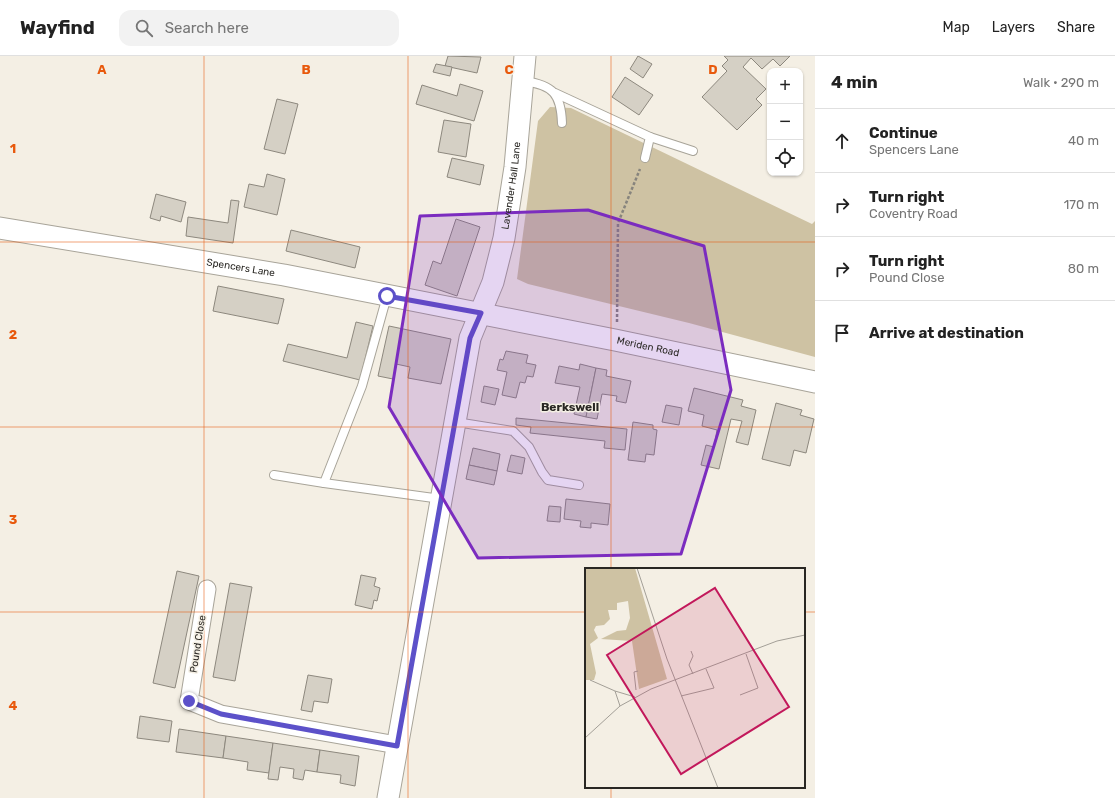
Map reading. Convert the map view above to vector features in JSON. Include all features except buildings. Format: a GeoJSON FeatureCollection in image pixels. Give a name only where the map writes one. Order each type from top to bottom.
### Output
{"type":"FeatureCollection","features":[{"type":"Feature","properties":{"kind":"street","name":"Lavender Hall Lane"},"geometry":{"type":"LineString","coordinates":[[388,798],[470,338],[493,282],[504,238],[528,65]]}},
{"type":"Feature","properties":{"kind":"street","name":"Spencers Lane"},"geometry":{"type":"LineString","coordinates":[[0,228],[284,275],[481,313]]}},
{"type":"Feature","properties":{"kind":"street","name":"Meriden Road"},"geometry":{"type":"LineString","coordinates":[[481,313],[815,382]]}},
{"type":"Feature","properties":{"kind":"street","name":"Pound Close"},"geometry":{"type":"LineString","coordinates":[[207,589],[189,701],[221,714],[397,746]]}},
{"type":"Feature","properties":{"kind":"lane"},"geometry":{"type":"LineString","coordinates":[[528,65],[535,83],[650,137],[693,151]]}},
{"type":"Feature","properties":{"kind":"lane"},"geometry":{"type":"LineString","coordinates":[[555,93],[561,106],[562,123]]}},
{"type":"Feature","properties":{"kind":"lane"},"geometry":{"type":"LineString","coordinates":[[645,158],[650,137]]}},
{"type":"Feature","properties":{"kind":"lane"},"geometry":{"type":"LineString","coordinates":[[324,483],[362,386],[387,296]]}},
{"type":"Feature","properties":{"kind":"lane"},"geometry":{"type":"LineString","coordinates":[[456,422],[513,431],[529,447],[542,472],[548,480],[579,485]]}},
{"type":"Feature","properties":{"kind":"lane"},"geometry":{"type":"LineString","coordinates":[[274,475],[442,499]]}},
{"type":"Feature","properties":{"kind":"path"},"geometry":{"type":"LineString","coordinates":[[617,324],[618,223],[645,158]]}},
{"type":"Feature","properties":{"kind":"highlighted area"},"geometry":{"type":"Polygon","coordinates":[[[588,210],[704,246],[731,390],[681,554],[478,558],[389,407],[420,216],[588,210]]]}},
{"type":"Feature","properties":{"kind":"shaded area"},"geometry":{"type":"Polygon","coordinates":[[[550,107],[571,108],[812,224],[815,221],[815,357],[689,323],[528,284],[517,279],[538,121],[550,107]]]}},
{"type":"Feature","properties":{"kind":"district","name":"Berkswell"},"geometry":{"type":"Point","coordinates":[570,407]}},
{"type":"Feature","properties":{"kind":"route"},"geometry":{"type":"LineString","coordinates":[[189,701],[221,714],[397,746],[470,338],[481,313],[387,296]]}}]}
